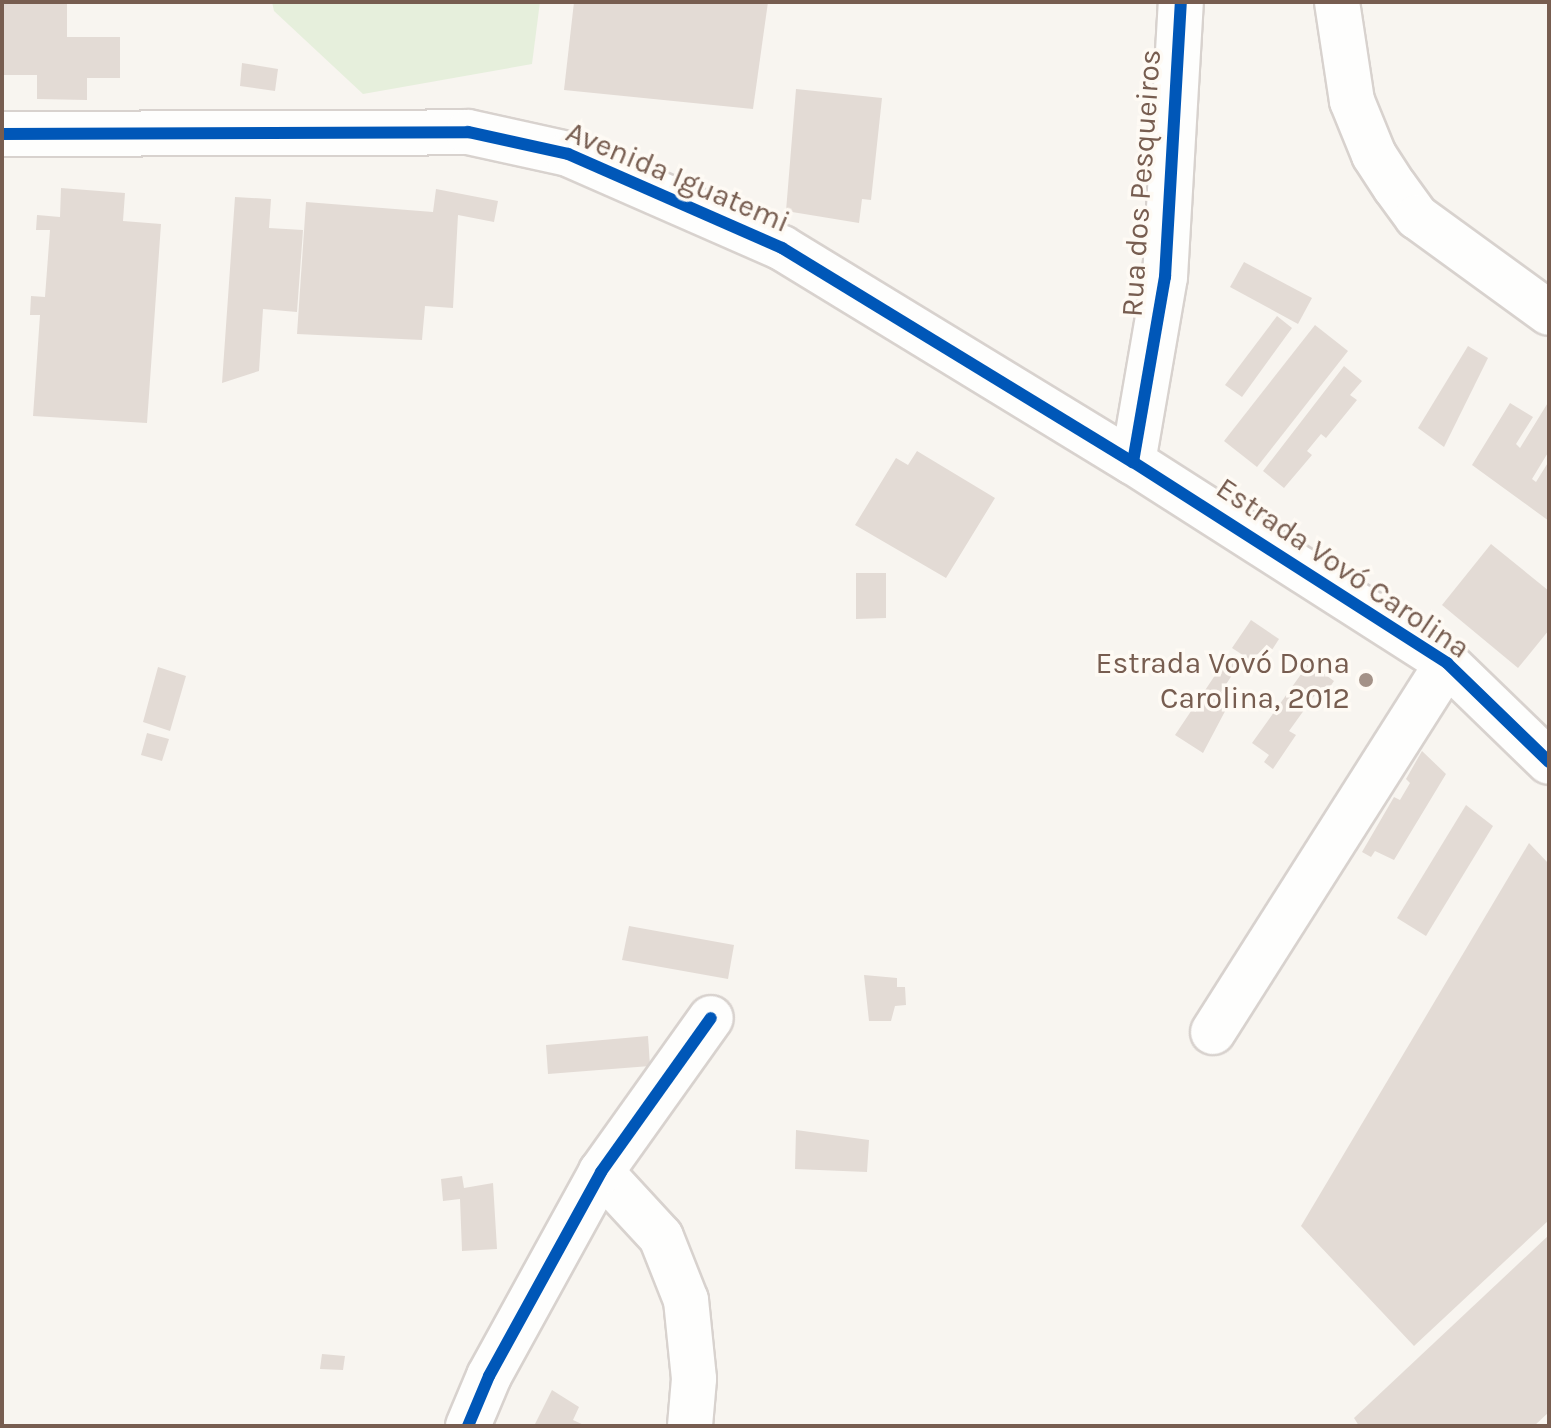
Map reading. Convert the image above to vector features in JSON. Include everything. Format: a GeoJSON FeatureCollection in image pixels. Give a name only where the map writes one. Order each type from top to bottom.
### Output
{"type":"FeatureCollection","features":[{"type":"Feature","properties":{"kind":"street","name":"Rua dos Pesqueiros"},"geometry":{"type":"LineString","coordinates":[[1133,462],[1165,277],[1181,2]]}},
{"type":"Feature","properties":{"kind":"street"},"geometry":{"type":"LineString","coordinates":[[1337,2],[1352,101],[1374,155],[1395,187],[1427,225],[1549,313]]}},
{"type":"Feature","properties":{"kind":"street","name":"Avenida Iguatemi"},"geometry":{"type":"LineString","coordinates":[[2,134],[468,132],[568,154],[782,248],[1133,462]]}},
{"type":"Feature","properties":{"kind":"street","name":"Estrada Vovó Carolina"},"geometry":{"type":"LineString","coordinates":[[1133,462],[1447,663],[1549,762]]}},
{"type":"Feature","properties":{"kind":"street"},"geometry":{"type":"LineString","coordinates":[[1213,1032],[1447,663]]}},
{"type":"Feature","properties":{"kind":"street"},"geometry":{"type":"LineString","coordinates":[[468,1426],[489,1376],[601,1172],[711,1018]]}},
{"type":"Feature","properties":{"kind":"street"},"geometry":{"type":"LineString","coordinates":[[601,1172],[661,1237],[686,1300],[694,1379],[690,1426]]}},
{"type":"Feature","properties":{"kind":"green space"},"geometry":{"type":"Polygon","coordinates":[[[272,2],[540,2],[532,64],[363,94],[274,11],[272,2]]]}},
{"type":"Feature","properties":{"kind":"building"},"geometry":{"type":"Polygon","coordinates":[[[2,2],[67,2],[67,37],[120,37],[120,78],[87,78],[87,100],[37,99],[37,75],[2,75],[2,2]]]}},
{"type":"Feature","properties":{"kind":"building"},"geometry":{"type":"Polygon","coordinates":[[[574,2],[768,2],[753,109],[564,90],[574,2]]]}},
{"type":"Feature","properties":{"kind":"building"},"geometry":{"type":"Polygon","coordinates":[[[242,63],[278,69],[275,91],[240,86],[242,63]]]}},
{"type":"Feature","properties":{"kind":"building"},"geometry":{"type":"Polygon","coordinates":[[[796,89],[882,98],[871,200],[862,199],[859,223],[786,211],[796,89]]]}},
{"type":"Feature","properties":{"kind":"building"},"geometry":{"type":"Polygon","coordinates":[[[61,188],[125,193],[123,221],[161,224],[147,423],[33,416],[40,315],[30,315],[31,296],[45,297],[50,230],[36,230],[37,215],[60,217],[61,188]]]}},
{"type":"Feature","properties":{"kind":"building"},"geometry":{"type":"Polygon","coordinates":[[[436,189],[498,201],[494,222],[458,215],[453,308],[425,306],[422,340],[297,334],[306,202],[433,212],[436,189]]]}},
{"type":"Feature","properties":{"kind":"building"},"geometry":{"type":"Polygon","coordinates":[[[235,197],[271,199],[269,228],[303,230],[297,312],[263,309],[259,371],[222,383],[235,197]]]}},
{"type":"Feature","properties":{"kind":"building"},"geometry":{"type":"Polygon","coordinates":[[[1244,262],[1312,298],[1298,324],[1230,287],[1244,262]]]}},
{"type":"Feature","properties":{"kind":"building"},"geometry":{"type":"Polygon","coordinates":[[[1277,316],[1292,328],[1242,397],[1225,385],[1277,316]]]}},
{"type":"Feature","properties":{"kind":"building"},"geometry":{"type":"Polygon","coordinates":[[[1315,325],[1348,351],[1257,467],[1224,441],[1315,325]]]}},
{"type":"Feature","properties":{"kind":"building"},"geometry":{"type":"Polygon","coordinates":[[[1468,346],[1488,358],[1444,447],[1418,428],[1468,346]]]}},
{"type":"Feature","properties":{"kind":"building"},"geometry":{"type":"Polygon","coordinates":[[[1344,366],[1362,381],[1350,395],[1357,400],[1326,438],[1321,434],[1307,451],[1312,455],[1284,488],[1263,471],[1344,366]]]}},
{"type":"Feature","properties":{"kind":"building"},"geometry":{"type":"Polygon","coordinates":[[[1549,401],[1549,451],[1532,479],[1536,482],[1549,461],[1549,521],[1472,465],[1510,403],[1533,417],[1516,444],[1520,448],[1549,401]]]}},
{"type":"Feature","properties":{"kind":"building"},"geometry":{"type":"Polygon","coordinates":[[[917,451],[995,498],[946,578],[855,525],[896,458],[908,465],[917,451]]]}},
{"type":"Feature","properties":{"kind":"building"},"geometry":{"type":"Polygon","coordinates":[[[1491,544],[1549,591],[1549,630],[1518,668],[1442,605],[1491,544]]]}},
{"type":"Feature","properties":{"kind":"building"},"geometry":{"type":"Polygon","coordinates":[[[856,573],[886,573],[886,618],[856,619],[856,573]]]}},
{"type":"Feature","properties":{"kind":"building"},"geometry":{"type":"Polygon","coordinates":[[[1251,620],[1279,639],[1261,667],[1232,648],[1251,620]]]}},
{"type":"Feature","properties":{"kind":"building"},"geometry":{"type":"Polygon","coordinates":[[[1228,656],[1240,663],[1221,692],[1232,698],[1203,753],[1175,735],[1228,656]]]}},
{"type":"Feature","properties":{"kind":"building"},"geometry":{"type":"Polygon","coordinates":[[[1309,663],[1334,681],[1321,700],[1315,695],[1289,731],[1296,735],[1273,769],[1264,762],[1269,755],[1252,743],[1309,663]]]}},
{"type":"Feature","properties":{"kind":"building"},"geometry":{"type":"Polygon","coordinates":[[[158,667],[186,676],[170,731],[143,722],[158,667]]]}},
{"type":"Feature","properties":{"kind":"building"},"geometry":{"type":"Polygon","coordinates":[[[147,733],[169,739],[162,761],[141,755],[147,733]]]}},
{"type":"Feature","properties":{"kind":"building"},"geometry":{"type":"Polygon","coordinates":[[[1422,751],[1446,774],[1394,860],[1375,851],[1371,857],[1362,852],[1394,797],[1400,800],[1410,783],[1406,779],[1422,751]]]}},
{"type":"Feature","properties":{"kind":"building"},"geometry":{"type":"Polygon","coordinates":[[[1466,805],[1493,826],[1426,936],[1397,918],[1466,805]]]}},
{"type":"Feature","properties":{"kind":"building"},"geometry":{"type":"Polygon","coordinates":[[[1529,843],[1549,864],[1549,1220],[1414,1346],[1301,1226],[1529,843]]]}},
{"type":"Feature","properties":{"kind":"building"},"geometry":{"type":"Polygon","coordinates":[[[629,926],[734,945],[728,979],[622,960],[629,926]]]}},
{"type":"Feature","properties":{"kind":"building"},"geometry":{"type":"Polygon","coordinates":[[[864,975],[897,978],[897,987],[905,987],[906,1005],[895,1006],[891,1021],[869,1021],[864,975]]]}},
{"type":"Feature","properties":{"kind":"building"},"geometry":{"type":"Polygon","coordinates":[[[648,1036],[650,1066],[548,1074],[546,1045],[648,1036]]]}},
{"type":"Feature","properties":{"kind":"building"},"geometry":{"type":"Polygon","coordinates":[[[796,1130],[869,1140],[867,1172],[795,1169],[796,1130]]]}},
{"type":"Feature","properties":{"kind":"building"},"geometry":{"type":"Polygon","coordinates":[[[462,1176],[464,1188],[493,1183],[497,1249],[462,1251],[460,1199],[443,1201],[441,1179],[462,1176]]]}},
{"type":"Feature","properties":{"kind":"building"},"geometry":{"type":"Polygon","coordinates":[[[1549,1235],[1549,1412],[1534,1426],[1359,1426],[1354,1418],[1549,1235]]]}},
{"type":"Feature","properties":{"kind":"building"},"geometry":{"type":"Polygon","coordinates":[[[322,1354],[345,1356],[343,1370],[320,1369],[322,1354]]]}},
{"type":"Feature","properties":{"kind":"building"},"geometry":{"type":"Polygon","coordinates":[[[552,1390],[579,1407],[573,1420],[586,1426],[534,1426],[552,1390]]]}},
{"type":"Feature","properties":{"kind":"cycle path"},"geometry":{"type":"LineString","coordinates":[[1133,462],[1165,277],[1181,2]]}},
{"type":"Feature","properties":{"kind":"cycle path"},"geometry":{"type":"LineString","coordinates":[[2,134],[468,132],[568,154],[782,248],[1133,462],[1447,663],[1549,762]]}},
{"type":"Feature","properties":{"kind":"cycle path"},"geometry":{"type":"LineString","coordinates":[[468,1426],[489,1376],[601,1172],[711,1018]]}},
{"type":"Feature","properties":{"kind":"place","name":"Estrada Vovó Dona Carolina, 2012"},"geometry":{"type":"Point","coordinates":[1366,680]}}]}
